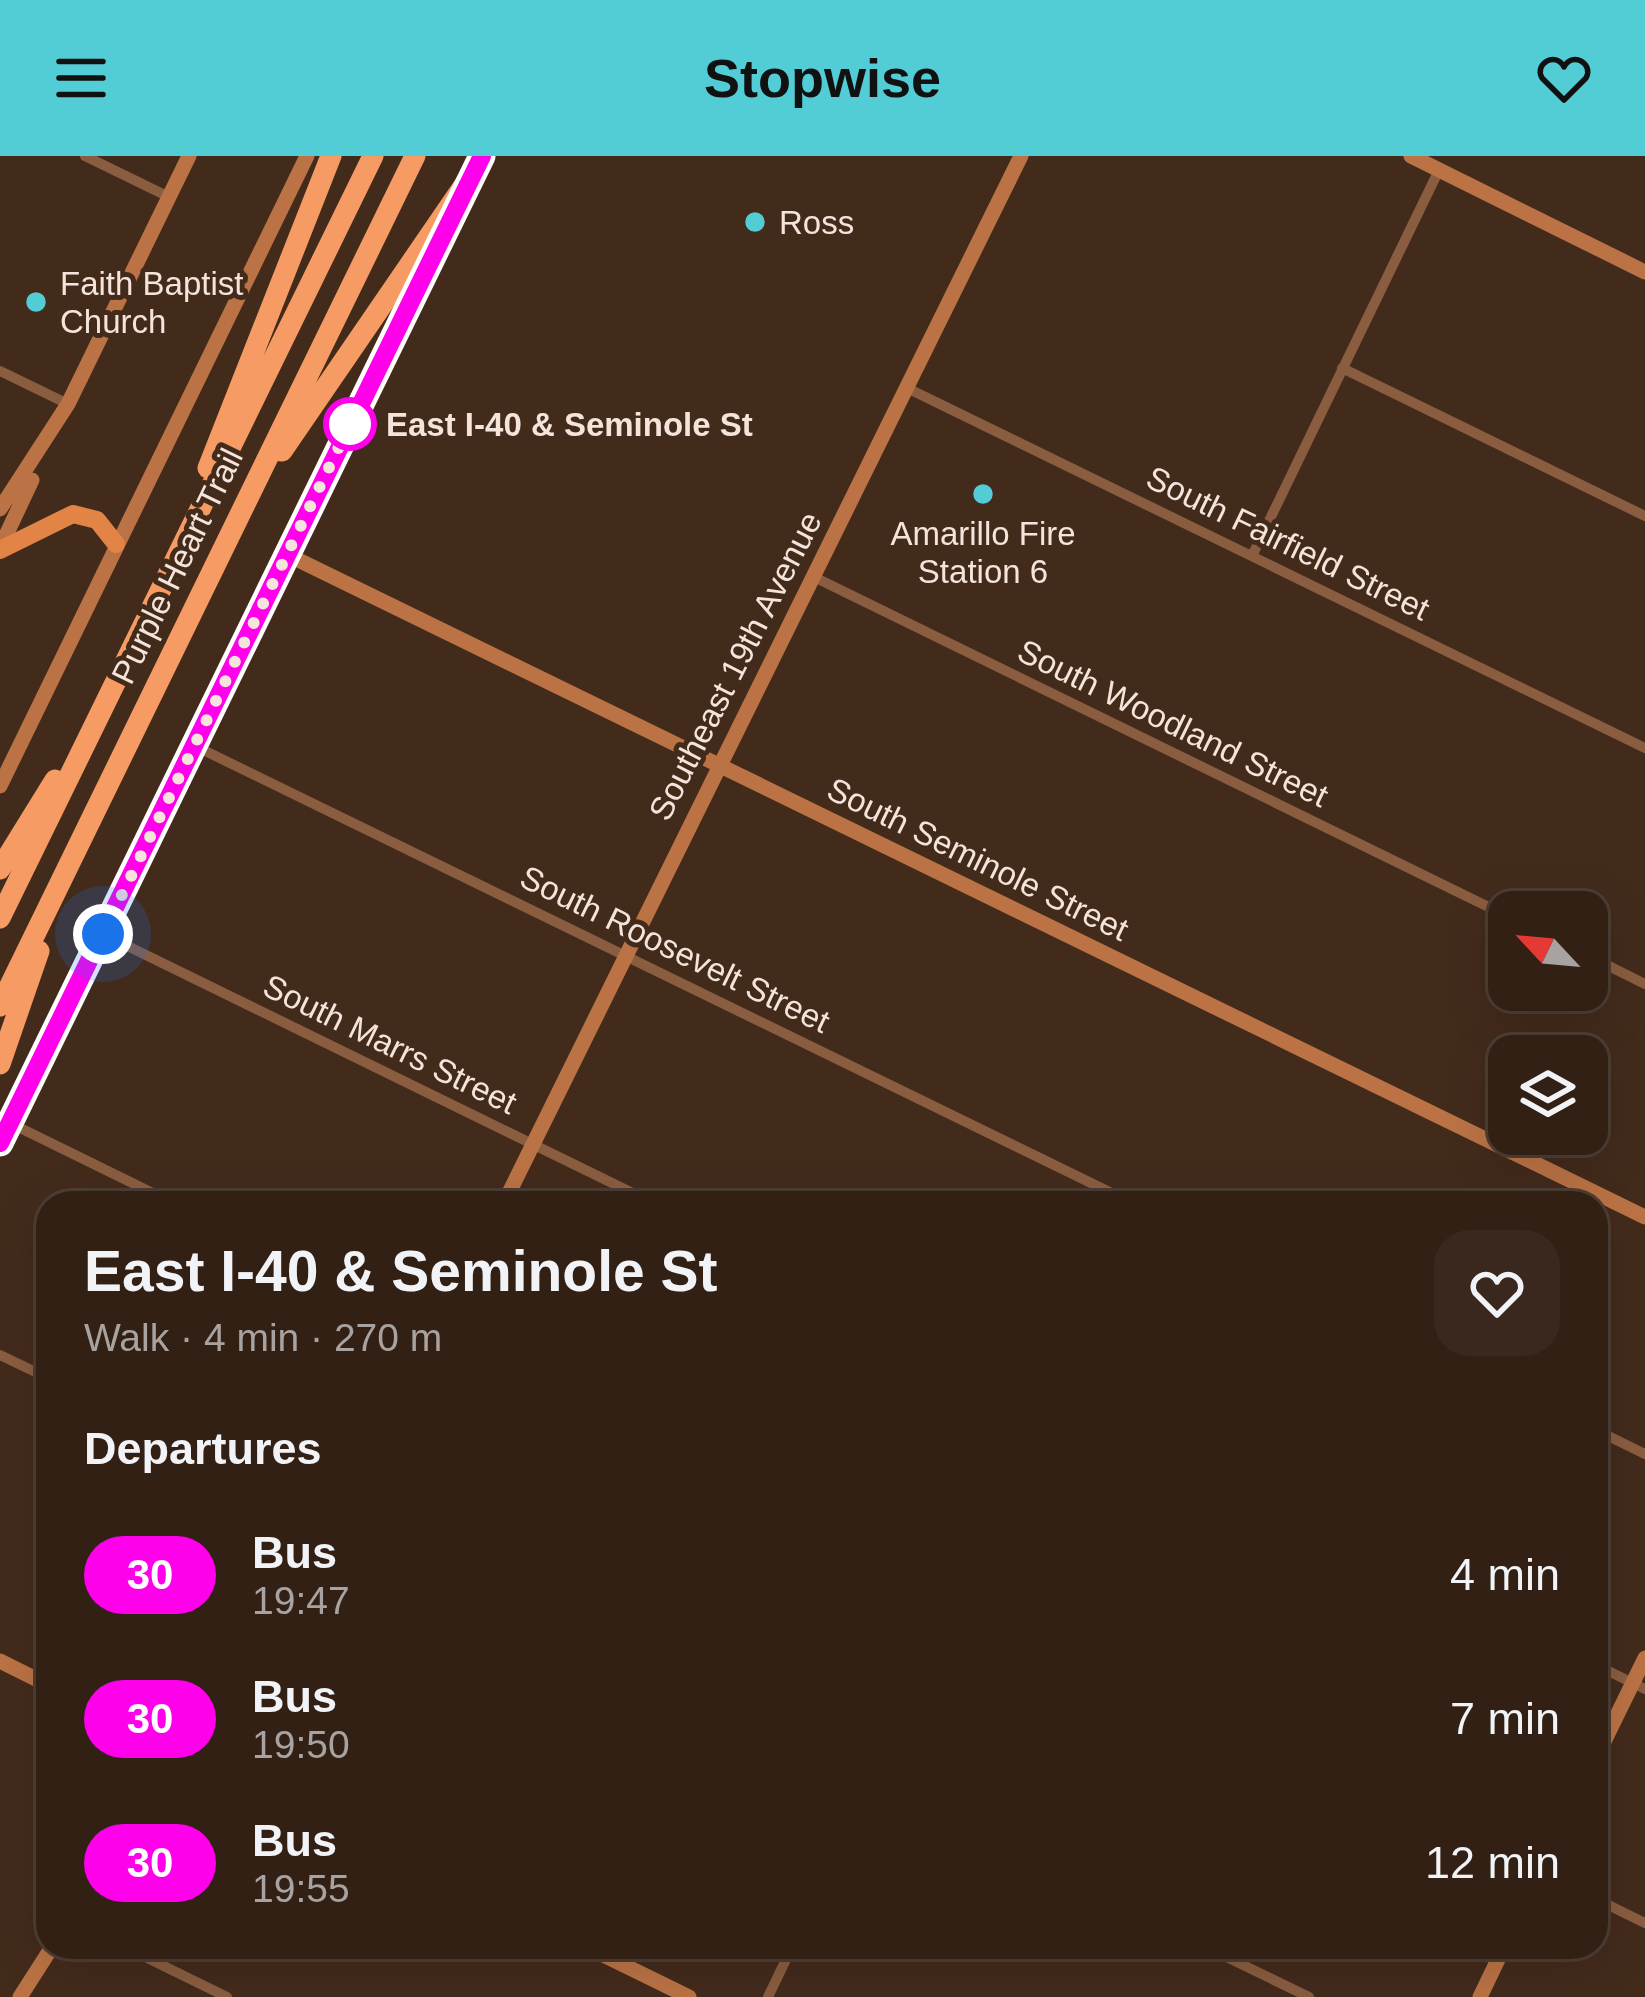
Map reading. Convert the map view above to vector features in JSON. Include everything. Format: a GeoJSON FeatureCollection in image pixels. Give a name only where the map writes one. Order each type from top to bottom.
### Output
{"type":"FeatureCollection","features":[{"type":"Feature","properties":{"kind":"highway"},"geometry":{"type":"LineString","coordinates":[[186,538],[223,423],[295,259],[331,156]]}},
{"type":"Feature","properties":{"kind":"highway","name":"Purple Heart Trail"},"geometry":{"type":"LineString","coordinates":[[0,918],[373,156]]}},
{"type":"Feature","properties":{"kind":"highway","name":"Purple Heart Trail"},"geometry":{"type":"LineString","coordinates":[[0,1006],[416,156]]}},
{"type":"Feature","properties":{"kind":"highway"},"geometry":{"type":"LineString","coordinates":[[238,516],[479,162]]}},
{"type":"Feature","properties":{"kind":"highway"},"geometry":{"type":"LineString","coordinates":[[0,869],[34,808],[88,736]]}},
{"type":"Feature","properties":{"kind":"highway"},"geometry":{"type":"LineString","coordinates":[[0,1064],[54,896]]}},
{"type":"Feature","properties":{"kind":"main road"},"geometry":{"type":"LineString","coordinates":[[0,549],[73,514],[97,520],[116,544]]}},
{"type":"Feature","properties":{"kind":"street"},"geometry":{"type":"LineString","coordinates":[[85,156],[169,197]]}},
{"type":"Feature","properties":{"kind":"street"},"geometry":{"type":"LineString","coordinates":[[0,549],[189,156]]}},
{"type":"Feature","properties":{"kind":"street"},"geometry":{"type":"LineString","coordinates":[[0,786],[307,156]]}},
{"type":"Feature","properties":{"kind":"street","name":"Southeast 19th Avenue"},"geometry":{"type":"LineString","coordinates":[[510,1191],[1022,156]]}},
{"type":"Feature","properties":{"kind":"street"},"geometry":{"type":"LineString","coordinates":[[1411,156],[1645,272]]}},
{"type":"Feature","properties":{"kind":"street"},"geometry":{"type":"LineString","coordinates":[[0,1143],[479,162]]}},
{"type":"Feature","properties":{"kind":"street"},"geometry":{"type":"LineString","coordinates":[[1252,556],[1438,170]]}},
{"type":"Feature","properties":{"kind":"street"},"geometry":{"type":"LineString","coordinates":[[1342,368],[1645,516]]}},
{"type":"Feature","properties":{"kind":"street"},"geometry":{"type":"LineString","coordinates":[[0,371],[68,404]]}},
{"type":"Feature","properties":{"kind":"street","name":"South Fairfield Street"},"geometry":{"type":"LineString","coordinates":[[908,388],[1645,748]]}},
{"type":"Feature","properties":{"kind":"street"},"geometry":{"type":"LineString","coordinates":[[0,509],[68,404]]}},
{"type":"Feature","properties":{"kind":"street","name":"South Seminole Street"},"geometry":{"type":"LineString","coordinates":[[286,554],[1592,1191]]}},
{"type":"Feature","properties":{"kind":"street","name":"South Woodland Street"},"geometry":{"type":"LineString","coordinates":[[814,577],[1488,907]]}},
{"type":"Feature","properties":{"kind":"street","name":"South Roosevelt Street"},"geometry":{"type":"LineString","coordinates":[[194,745],[1107,1191]]}},
{"type":"Feature","properties":{"kind":"street","name":"South Marrs Street"},"geometry":{"type":"LineString","coordinates":[[103,934],[629,1191]]}},
{"type":"Feature","properties":{"kind":"street"},"geometry":{"type":"LineString","coordinates":[[1608,966],[1645,984]]}},
{"type":"Feature","properties":{"kind":"street"},"geometry":{"type":"LineString","coordinates":[[10,1123],[149,1191]]}},
{"type":"Feature","properties":{"kind":"street","name":"South Seminole Street"},"geometry":{"type":"LineString","coordinates":[[1608,1199],[1645,1217]]}},
{"type":"Feature","properties":{"kind":"street"},"geometry":{"type":"LineString","coordinates":[[0,1355],[36,1372]]}},
{"type":"Feature","properties":{"kind":"street"},"geometry":{"type":"LineString","coordinates":[[1608,1436],[1645,1454]]}},
{"type":"Feature","properties":{"kind":"street"},"geometry":{"type":"LineString","coordinates":[[1608,1738],[1639,1686],[1645,1658]]}},
{"type":"Feature","properties":{"kind":"street"},"geometry":{"type":"LineString","coordinates":[[0,1661],[36,1678]]}},
{"type":"Feature","properties":{"kind":"street"},"geometry":{"type":"LineString","coordinates":[[1608,1671],[1639,1686]]}},
{"type":"Feature","properties":{"kind":"street"},"geometry":{"type":"LineString","coordinates":[[1608,1905],[1645,1923]]}},
{"type":"Feature","properties":{"kind":"street"},"geometry":{"type":"LineString","coordinates":[[20,1997],[44,1959]]}},
{"type":"Feature","properties":{"kind":"street"},"geometry":{"type":"LineString","coordinates":[[148,1959],[226,1997]]}},
{"type":"Feature","properties":{"kind":"street"},"geometry":{"type":"LineString","coordinates":[[611,1959],[689,1997]]}},
{"type":"Feature","properties":{"kind":"street"},"geometry":{"type":"LineString","coordinates":[[768,1997],[786,1959]]}},
{"type":"Feature","properties":{"kind":"street"},"geometry":{"type":"LineString","coordinates":[[1231,1959],[1309,1997]]}},
{"type":"Feature","properties":{"kind":"street"},"geometry":{"type":"LineString","coordinates":[[1480,1997],[1498,1959]]}},
{"type":"Feature","properties":{"kind":"bus line","name":"30"},"geometry":{"type":"LineString","coordinates":[[0,1143],[482,156]]}},
{"type":"Feature","properties":{"kind":"place","name":"Ross"},"geometry":{"type":"Point","coordinates":[755,222]}},
{"type":"Feature","properties":{"kind":"place","name":"Faith Baptist Church"},"geometry":{"type":"Point","coordinates":[36,302]}},
{"type":"Feature","properties":{"kind":"place","name":"East I-40 & Seminole St"},"geometry":{"type":"Point","coordinates":[350,424]}},
{"type":"Feature","properties":{"kind":"place","name":"Amarillo Fire Station 6"},"geometry":{"type":"Point","coordinates":[983,494]}},
{"type":"Feature","properties":{"kind":"route"},"geometry":{"type":"LineString","coordinates":[[103,934],[352,421],[350,424]]}}]}
